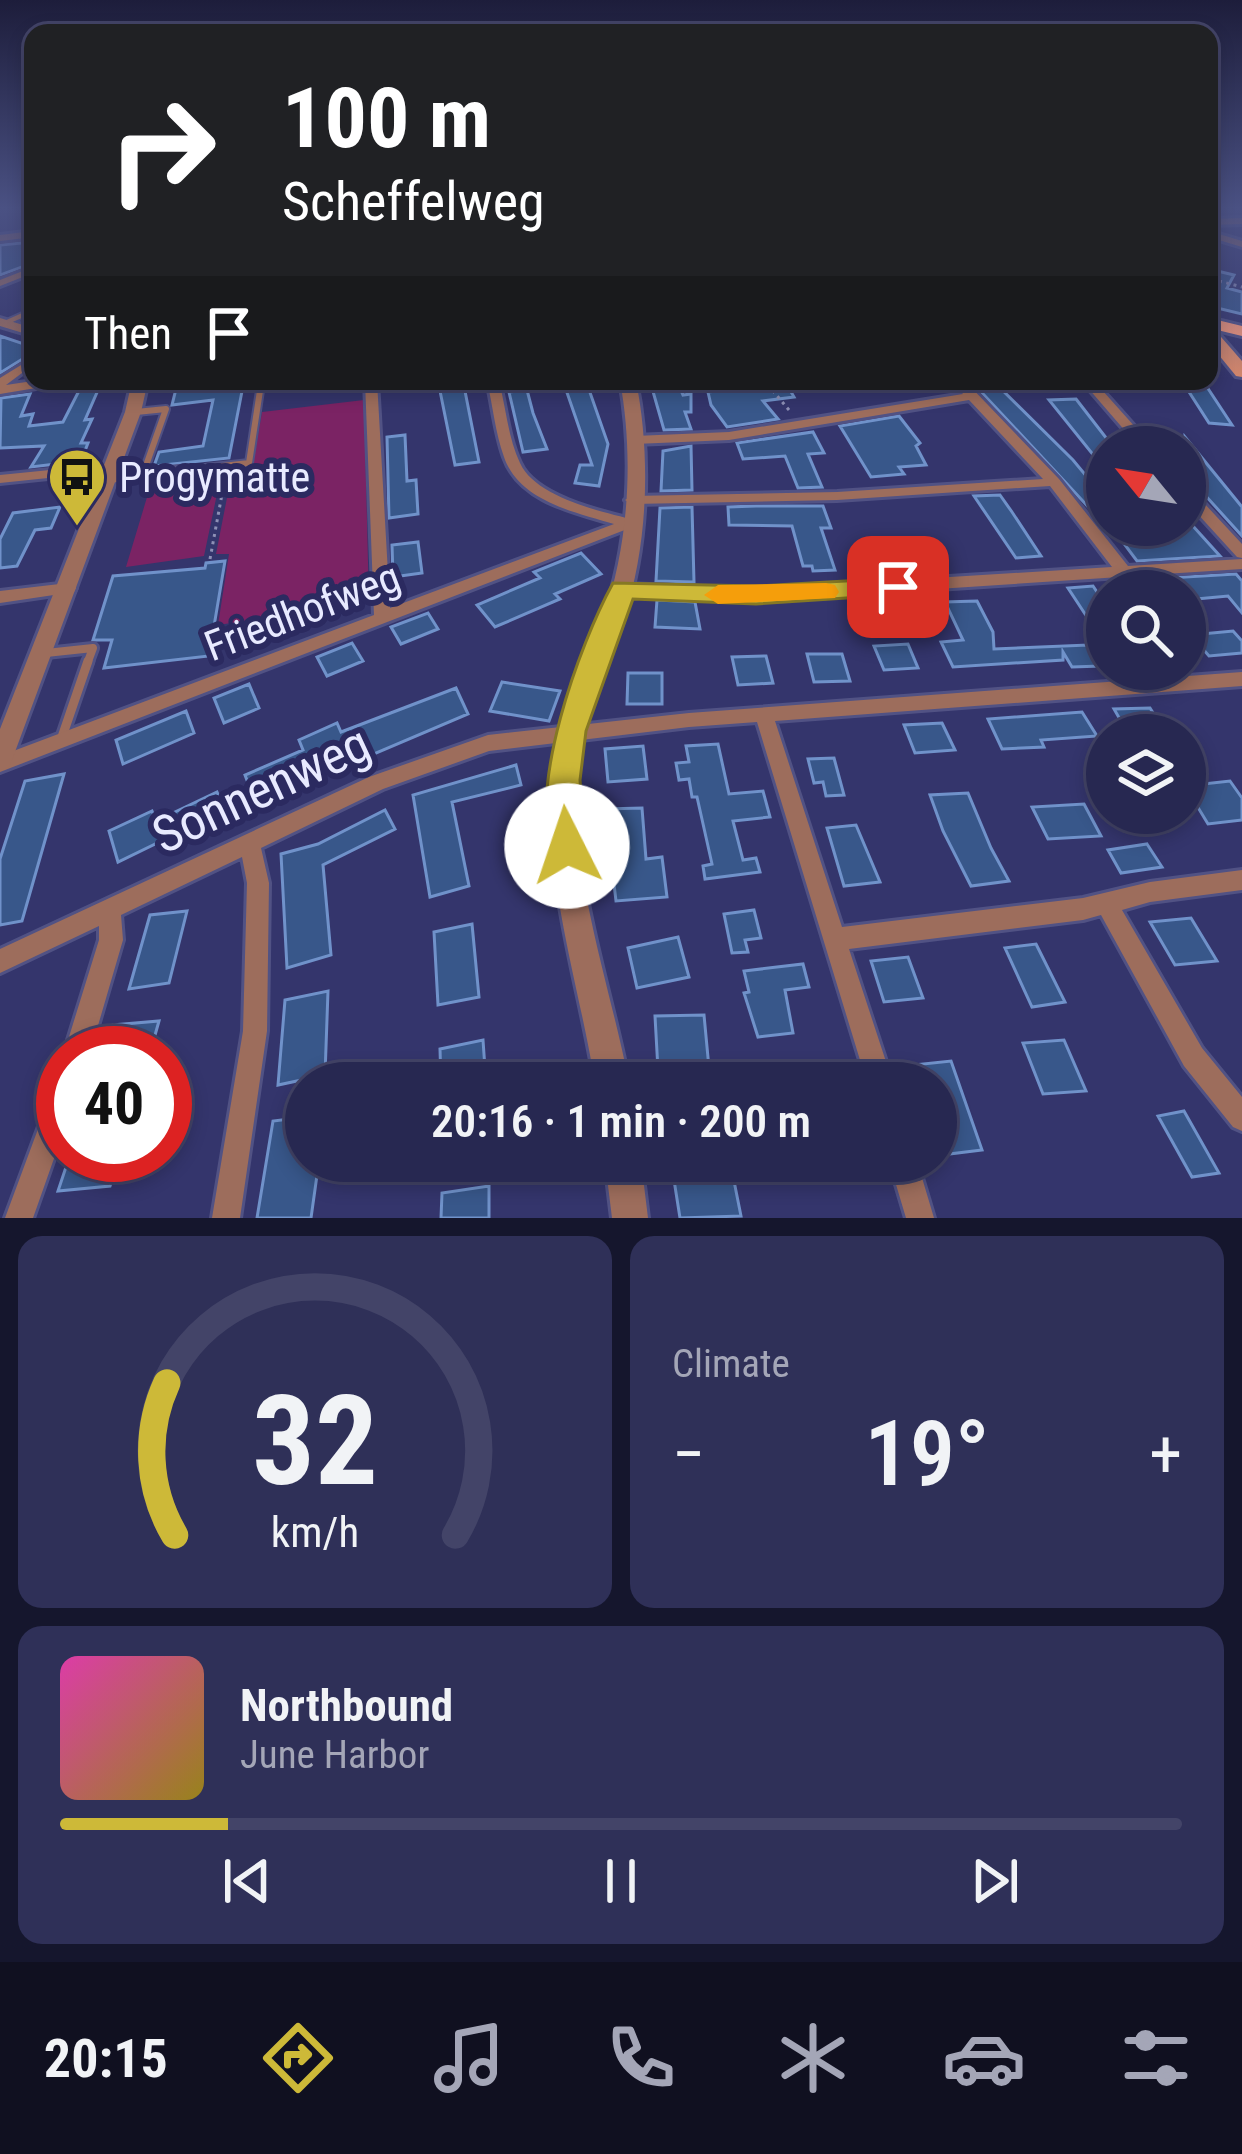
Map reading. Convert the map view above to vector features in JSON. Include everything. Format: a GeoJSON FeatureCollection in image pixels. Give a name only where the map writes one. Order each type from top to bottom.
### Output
{"type":"FeatureCollection","features":[{"type":"Feature","properties":{"kind":"main road"},"geometry":{"type":"LineString","coordinates":[[1228,340],[1242,372]]}},
{"type":"Feature","properties":{"kind":"street"},"geometry":{"type":"LineString","coordinates":[[0,387],[24,367]]}},
{"type":"Feature","properties":{"kind":"street"},"geometry":{"type":"LineString","coordinates":[[371,390],[382,618]]}},
{"type":"Feature","properties":{"kind":"street"},"geometry":{"type":"LineString","coordinates":[[495,390],[514,465],[523,479],[569,503],[631,511],[1054,482]]}},
{"type":"Feature","properties":{"kind":"street"},"geometry":{"type":"LineString","coordinates":[[608,1062],[567,846],[563,780],[571,731],[622,589],[635,440],[629,390]]}},
{"type":"Feature","properties":{"kind":"street"},"geometry":{"type":"LineString","coordinates":[[967,390],[1054,482],[1123,570]]}},
{"type":"Feature","properties":{"kind":"street"},"geometry":{"type":"LineString","coordinates":[[1096,390],[1128,426]]}},
{"type":"Feature","properties":{"kind":"street"},"geometry":{"type":"LineString","coordinates":[[0,762],[141,392]]}},
{"type":"Feature","properties":{"kind":"street"},"geometry":{"type":"LineString","coordinates":[[635,440],[715,438],[972,395]]}},
{"type":"Feature","properties":{"kind":"street"},"geometry":{"type":"LineString","coordinates":[[0,479],[108,474]]}},
{"type":"Feature","properties":{"kind":"street","name":"Friedhofweg"},"geometry":{"type":"LineString","coordinates":[[0,762],[60,744],[382,618],[631,511]]}},
{"type":"Feature","properties":{"kind":"street"},"geometry":{"type":"LineString","coordinates":[[1206,514],[1242,553]]}},
{"type":"Feature","properties":{"kind":"street"},"geometry":{"type":"LineString","coordinates":[[1172,570],[1242,564]]}},
{"type":"Feature","properties":{"kind":"street"},"geometry":{"type":"LineString","coordinates":[[622,589],[756,595],[1086,576]]}},
{"type":"Feature","properties":{"kind":"street"},"geometry":{"type":"LineString","coordinates":[[0,597],[68,588]]}},
{"type":"Feature","properties":{"kind":"street","name":"Sonnenweg"},"geometry":{"type":"LineString","coordinates":[[0,961],[416,766],[488,743],[571,731],[1242,679]]}},
{"type":"Feature","properties":{"kind":"street"},"geometry":{"type":"LineString","coordinates":[[764,715],[874,1062]]}},
{"type":"Feature","properties":{"kind":"street"},"geometry":{"type":"LineString","coordinates":[[226,1218],[255,1031],[258,884],[250,844]]}},
{"type":"Feature","properties":{"kind":"street"},"geometry":{"type":"LineString","coordinates":[[837,939],[1107,904],[1150,892],[1242,880]]}},
{"type":"Feature","properties":{"kind":"street"},"geometry":{"type":"LineString","coordinates":[[1107,904],[1192,1058],[1242,1118]]}},
{"type":"Feature","properties":{"kind":"street"},"geometry":{"type":"LineString","coordinates":[[85,1026],[111,940],[110,911]]}},
{"type":"Feature","properties":{"kind":"street"},"geometry":{"type":"LineString","coordinates":[[19,1218],[36,1170]]}},
{"type":"Feature","properties":{"kind":"street"},"geometry":{"type":"LineString","coordinates":[[625,1182],[630,1218]]}},
{"type":"Feature","properties":{"kind":"street"},"geometry":{"type":"LineString","coordinates":[[909,1182],[920,1218]]}},
{"type":"Feature","properties":{"kind":"lane"},"geometry":{"type":"LineString","coordinates":[[16,307],[24,309]]}},
{"type":"Feature","properties":{"kind":"lane"},"geometry":{"type":"LineString","coordinates":[[108,474],[143,475],[249,463],[260,390]]}},
{"type":"Feature","properties":{"kind":"lane"},"geometry":{"type":"LineString","coordinates":[[141,392],[166,409],[143,475]]}},
{"type":"Feature","properties":{"kind":"lane"},"geometry":{"type":"LineString","coordinates":[[44,653],[93,648],[60,744]]}},
{"type":"Feature","properties":{"kind":"path"},"geometry":{"type":"LineString","coordinates":[[1219,280],[1242,287]]}},
{"type":"Feature","properties":{"kind":"path"},"geometry":{"type":"LineString","coordinates":[[773,390],[804,424]]}},
{"type":"Feature","properties":{"kind":"path"},"geometry":{"type":"LineString","coordinates":[[210,559],[228,465]]}},
{"type":"Feature","properties":{"kind":"shaded area"},"geometry":{"type":"Polygon","coordinates":[[[364,400],[369,602],[218,625],[229,554],[216,554],[233,467],[253,465],[262,412],[364,400]]]}},
{"type":"Feature","properties":{"kind":"shaded area"},"geometry":{"type":"Polygon","coordinates":[[[221,475],[204,556],[126,567],[151,484],[221,475]]]}},
{"type":"Feature","properties":{"kind":"building"},"geometry":{"type":"Polygon","coordinates":[[[0,264],[24,264],[24,266],[0,275],[0,264]]]}},
{"type":"Feature","properties":{"kind":"building"},"geometry":{"type":"Polygon","coordinates":[[[1218,271],[1234,275],[1227,288],[1242,292],[1242,314],[1218,308],[1218,271]]]}},
{"type":"Feature","properties":{"kind":"building"},"geometry":{"type":"Polygon","coordinates":[[[0,336],[24,344],[24,358],[0,373],[0,336]]]}},
{"type":"Feature","properties":{"kind":"building"},"geometry":{"type":"Polygon","coordinates":[[[79,390],[98,390],[85,420],[92,419],[81,443],[88,443],[81,461],[31,467],[44,446],[0,448],[1,398],[30,394],[21,416],[33,414],[29,426],[63,422],[79,390]]]}},
{"type":"Feature","properties":{"kind":"building"},"geometry":{"type":"Polygon","coordinates":[[[176,390],[242,390],[229,458],[154,466],[159,452],[203,446],[213,400],[172,405],[176,390]]]}},
{"type":"Feature","properties":{"kind":"building"},"geometry":{"type":"Polygon","coordinates":[[[440,390],[465,390],[479,462],[455,465],[440,390]]]}},
{"type":"Feature","properties":{"kind":"building"},"geometry":{"type":"Polygon","coordinates":[[[527,390],[547,449],[523,452],[509,392],[527,390]]]}},
{"type":"Feature","properties":{"kind":"building"},"geometry":{"type":"Polygon","coordinates":[[[566,390],[589,390],[608,444],[599,486],[575,483],[580,465],[592,465],[566,390]]]}},
{"type":"Feature","properties":{"kind":"building"},"geometry":{"type":"Polygon","coordinates":[[[653,390],[691,394],[691,412],[685,412],[691,429],[664,430],[653,390]]]}},
{"type":"Feature","properties":{"kind":"building"},"geometry":{"type":"Polygon","coordinates":[[[790,390],[794,397],[763,401],[778,419],[727,427],[708,392],[790,390]]]}},
{"type":"Feature","properties":{"kind":"building"},"geometry":{"type":"Polygon","coordinates":[[[979,390],[1002,390],[1086,476],[1086,504],[979,390]]]}},
{"type":"Feature","properties":{"kind":"building"},"geometry":{"type":"Polygon","coordinates":[[[1188,390],[1209,390],[1232,425],[1209,423],[1188,390]]]}},
{"type":"Feature","properties":{"kind":"building"},"geometry":{"type":"Polygon","coordinates":[[[1076,399],[1097,426],[1086,426],[1086,446],[1049,400],[1076,399]]]}},
{"type":"Feature","properties":{"kind":"building"},"geometry":{"type":"Polygon","coordinates":[[[899,416],[920,443],[916,446],[926,465],[899,467],[904,474],[871,477],[840,426],[899,416]]]}},
{"type":"Feature","properties":{"kind":"building"},"geometry":{"type":"Polygon","coordinates":[[[813,432],[824,453],[808,454],[822,487],[798,488],[785,456],[743,459],[737,443],[813,432]]]}},
{"type":"Feature","properties":{"kind":"building"},"geometry":{"type":"Polygon","coordinates":[[[405,435],[407,481],[416,480],[418,514],[389,518],[387,437],[405,435]]]}},
{"type":"Feature","properties":{"kind":"building"},"geometry":{"type":"Polygon","coordinates":[[[691,446],[692,490],[661,491],[663,451],[691,446]]]}},
{"type":"Feature","properties":{"kind":"building"},"geometry":{"type":"Polygon","coordinates":[[[1206,463],[1242,507],[1242,536],[1206,496],[1206,463]]]}},
{"type":"Feature","properties":{"kind":"building"},"geometry":{"type":"Polygon","coordinates":[[[1000,495],[1041,556],[1016,558],[974,496],[1000,495]]]}},
{"type":"Feature","properties":{"kind":"building"},"geometry":{"type":"Polygon","coordinates":[[[823,506],[831,528],[821,528],[835,570],[813,571],[812,566],[803,566],[792,526],[729,525],[728,507],[823,506]]]}},
{"type":"Feature","properties":{"kind":"building"},"geometry":{"type":"Polygon","coordinates":[[[60,507],[51,528],[35,530],[17,566],[0,568],[0,539],[13,513],[60,507]]]}},
{"type":"Feature","properties":{"kind":"building"},"geometry":{"type":"Polygon","coordinates":[[[692,507],[694,582],[656,581],[660,508],[692,507]]]}},
{"type":"Feature","properties":{"kind":"building"},"geometry":{"type":"Polygon","coordinates":[[[1206,540],[1220,556],[1137,561],[1126,546],[1206,546],[1206,540]]]}},
{"type":"Feature","properties":{"kind":"building"},"geometry":{"type":"Polygon","coordinates":[[[418,542],[422,573],[393,577],[392,545],[418,542]]]}},
{"type":"Feature","properties":{"kind":"building"},"geometry":{"type":"Polygon","coordinates":[[[581,553],[601,574],[555,594],[560,599],[495,627],[477,605],[540,578],[534,572],[581,553]]]}},
{"type":"Feature","properties":{"kind":"building"},"geometry":{"type":"Polygon","coordinates":[[[225,561],[209,656],[104,668],[112,640],[93,640],[113,576],[205,568],[206,563],[225,561]]]}},
{"type":"Feature","properties":{"kind":"building"},"geometry":{"type":"Polygon","coordinates":[[[1236,574],[1242,581],[1242,613],[1228,596],[1206,598],[1206,576],[1236,574]]]}},
{"type":"Feature","properties":{"kind":"building"},"geometry":{"type":"Polygon","coordinates":[[[1086,587],[1086,615],[1068,588],[1086,587]]]}},
{"type":"Feature","properties":{"kind":"building"},"geometry":{"type":"Polygon","coordinates":[[[657,600],[695,602],[700,629],[655,627],[657,600]]]}},
{"type":"Feature","properties":{"kind":"building"},"geometry":{"type":"Polygon","coordinates":[[[977,601],[993,632],[994,649],[1086,645],[1086,666],[1072,667],[1063,652],[1063,660],[953,667],[941,642],[963,640],[945,602],[977,601]]]}},
{"type":"Feature","properties":{"kind":"building"},"geometry":{"type":"Polygon","coordinates":[[[428,613],[438,629],[401,644],[391,627],[428,613]]]}},
{"type":"Feature","properties":{"kind":"building"},"geometry":{"type":"Polygon","coordinates":[[[1233,631],[1242,641],[1242,653],[1209,656],[1206,634],[1233,631]]]}},
{"type":"Feature","properties":{"kind":"building"},"geometry":{"type":"Polygon","coordinates":[[[352,643],[363,661],[327,676],[317,657],[352,643]]]}},
{"type":"Feature","properties":{"kind":"building"},"geometry":{"type":"Polygon","coordinates":[[[908,644],[918,668],[884,670],[874,646],[908,644]]]}},
{"type":"Feature","properties":{"kind":"building"},"geometry":{"type":"Polygon","coordinates":[[[807,654],[842,654],[850,681],[814,682],[807,654]]]}},
{"type":"Feature","properties":{"kind":"building"},"geometry":{"type":"Polygon","coordinates":[[[766,656],[773,683],[738,685],[732,657],[766,656]]]}},
{"type":"Feature","properties":{"kind":"building"},"geometry":{"type":"Polygon","coordinates":[[[628,673],[662,673],[662,704],[627,704],[628,673]]]}},
{"type":"Feature","properties":{"kind":"building"},"geometry":{"type":"Polygon","coordinates":[[[502,682],[560,691],[549,721],[490,711],[502,682]]]}},
{"type":"Feature","properties":{"kind":"building"},"geometry":{"type":"Polygon","coordinates":[[[249,684],[259,708],[224,723],[214,698],[249,684]]]}},
{"type":"Feature","properties":{"kind":"building"},"geometry":{"type":"Polygon","coordinates":[[[456,688],[468,714],[256,804],[245,775],[303,750],[299,740],[337,723],[341,732],[456,688]]]}},
{"type":"Feature","properties":{"kind":"building"},"geometry":{"type":"Polygon","coordinates":[[[1150,708],[1154,714],[1117,714],[1114,709],[1150,708]]]}},
{"type":"Feature","properties":{"kind":"building"},"geometry":{"type":"Polygon","coordinates":[[[186,711],[194,733],[123,764],[116,740],[186,711]]]}},
{"type":"Feature","properties":{"kind":"building"},"geometry":{"type":"Polygon","coordinates":[[[1082,712],[1086,737],[1041,740],[1044,747],[1002,749],[988,719],[1082,712]]]}},
{"type":"Feature","properties":{"kind":"building"},"geometry":{"type":"Polygon","coordinates":[[[942,723],[955,750],[915,753],[904,725],[942,723]]]}},
{"type":"Feature","properties":{"kind":"building"},"geometry":{"type":"Polygon","coordinates":[[[718,744],[729,794],[763,791],[770,817],[733,821],[743,860],[756,858],[760,872],[705,879],[703,866],[712,864],[697,797],[692,797],[689,779],[679,780],[676,763],[689,762],[686,746],[718,744]]]}},
{"type":"Feature","properties":{"kind":"building"},"geometry":{"type":"Polygon","coordinates":[[[643,746],[647,779],[608,782],[605,749],[643,746]]]}},
{"type":"Feature","properties":{"kind":"building"},"geometry":{"type":"Polygon","coordinates":[[[834,758],[844,795],[826,796],[823,782],[814,783],[808,759],[834,758]]]}},
{"type":"Feature","properties":{"kind":"building"},"geometry":{"type":"Polygon","coordinates":[[[516,765],[521,785],[452,802],[469,886],[430,897],[413,795],[516,765]]]}},
{"type":"Feature","properties":{"kind":"building"},"geometry":{"type":"Polygon","coordinates":[[[64,774],[22,921],[0,925],[0,859],[25,781],[64,774]]]}},
{"type":"Feature","properties":{"kind":"building"},"geometry":{"type":"Polygon","coordinates":[[[1230,781],[1242,798],[1242,820],[1208,824],[1206,784],[1230,781]]]}},
{"type":"Feature","properties":{"kind":"building"},"geometry":{"type":"Polygon","coordinates":[[[217,792],[228,818],[189,837],[186,829],[118,862],[109,831],[152,811],[156,821],[217,792]]]}},
{"type":"Feature","properties":{"kind":"building"},"geometry":{"type":"Polygon","coordinates":[[[968,793],[1009,881],[971,886],[943,831],[930,795],[968,793]]]}},
{"type":"Feature","properties":{"kind":"building"},"geometry":{"type":"Polygon","coordinates":[[[1084,804],[1086,834],[1101,836],[1048,839],[1032,807],[1084,804]]]}},
{"type":"Feature","properties":{"kind":"building"},"geometry":{"type":"Polygon","coordinates":[[[642,808],[646,859],[662,857],[667,897],[616,901],[605,809],[642,808]]]}},
{"type":"Feature","properties":{"kind":"building"},"geometry":{"type":"Polygon","coordinates":[[[385,810],[395,829],[323,865],[331,955],[287,968],[281,854],[318,844],[385,810]]]}},
{"type":"Feature","properties":{"kind":"building"},"geometry":{"type":"Polygon","coordinates":[[[856,825],[880,882],[844,886],[827,828],[856,825]]]}},
{"type":"Feature","properties":{"kind":"building"},"geometry":{"type":"Polygon","coordinates":[[[1147,844],[1162,867],[1121,873],[1108,850],[1147,844]]]}},
{"type":"Feature","properties":{"kind":"building"},"geometry":{"type":"Polygon","coordinates":[[[754,910],[761,938],[745,940],[748,952],[732,953],[724,914],[754,910]]]}},
{"type":"Feature","properties":{"kind":"building"},"geometry":{"type":"Polygon","coordinates":[[[187,911],[169,983],[129,989],[150,915],[187,911]]]}},
{"type":"Feature","properties":{"kind":"building"},"geometry":{"type":"Polygon","coordinates":[[[1191,918],[1217,961],[1175,965],[1150,922],[1191,918]]]}},
{"type":"Feature","properties":{"kind":"building"},"geometry":{"type":"Polygon","coordinates":[[[472,924],[479,997],[438,1005],[434,932],[472,924]]]}},
{"type":"Feature","properties":{"kind":"building"},"geometry":{"type":"Polygon","coordinates":[[[678,937],[689,977],[637,988],[628,948],[678,937]]]}},
{"type":"Feature","properties":{"kind":"building"},"geometry":{"type":"Polygon","coordinates":[[[1036,944],[1065,1002],[1032,1007],[1005,948],[1036,944]]]}},
{"type":"Feature","properties":{"kind":"building"},"geometry":{"type":"Polygon","coordinates":[[[908,957],[923,998],[884,1002],[871,961],[908,957]]]}},
{"type":"Feature","properties":{"kind":"building"},"geometry":{"type":"Polygon","coordinates":[[[803,964],[809,987],[785,990],[793,1033],[758,1037],[744,993],[749,992],[744,971],[803,964]]]}},
{"type":"Feature","properties":{"kind":"building"},"geometry":{"type":"Polygon","coordinates":[[[328,991],[325,1062],[285,1062],[285,1084],[278,1085],[285,1000],[328,991]]]}},
{"type":"Feature","properties":{"kind":"building"},"geometry":{"type":"Polygon","coordinates":[[[704,1015],[708,1062],[658,1062],[655,1016],[704,1015]]]}},
{"type":"Feature","properties":{"kind":"building"},"geometry":{"type":"Polygon","coordinates":[[[159,1021],[158,1026],[113,1025],[159,1021]]]}},
{"type":"Feature","properties":{"kind":"building"},"geometry":{"type":"Polygon","coordinates":[[[483,1040],[485,1062],[440,1062],[440,1049],[483,1040]]]}},
{"type":"Feature","properties":{"kind":"building"},"geometry":{"type":"Polygon","coordinates":[[[1064,1040],[1086,1091],[1043,1094],[1023,1043],[1064,1040]]]}},
{"type":"Feature","properties":{"kind":"building"},"geometry":{"type":"Polygon","coordinates":[[[957,1078],[982,1150],[957,1153],[957,1078]]]}},
{"type":"Feature","properties":{"kind":"building"},"geometry":{"type":"Polygon","coordinates":[[[1184,1111],[1219,1173],[1192,1177],[1158,1116],[1184,1111]]]}},
{"type":"Feature","properties":{"kind":"building"},"geometry":{"type":"Polygon","coordinates":[[[285,1120],[285,1182],[316,1182],[311,1218],[257,1218],[273,1121],[285,1120]]]}},
{"type":"Feature","properties":{"kind":"building"},"geometry":{"type":"Polygon","coordinates":[[[61,1182],[111,1182],[110,1186],[58,1191],[61,1182]]]}},
{"type":"Feature","properties":{"kind":"building"},"geometry":{"type":"Polygon","coordinates":[[[674,1182],[734,1182],[741,1216],[680,1218],[674,1182]]]}},
{"type":"Feature","properties":{"kind":"building"},"geometry":{"type":"Polygon","coordinates":[[[489,1186],[489,1218],[441,1218],[442,1193],[489,1186]]]}},
{"type":"Feature","properties":{"kind":"slow traffic"},"geometry":{"type":"LineString","coordinates":[[718,595],[826,592]]}},
{"type":"Feature","properties":{"kind":"place","name":"Progymatte"},"geometry":{"type":"Point","coordinates":[77,528]}},
{"type":"Feature","properties":{"kind":"route"},"geometry":{"type":"LineString","coordinates":[[567,846],[563,780],[571,731],[622,589],[756,595],[898,587]]}}]}
